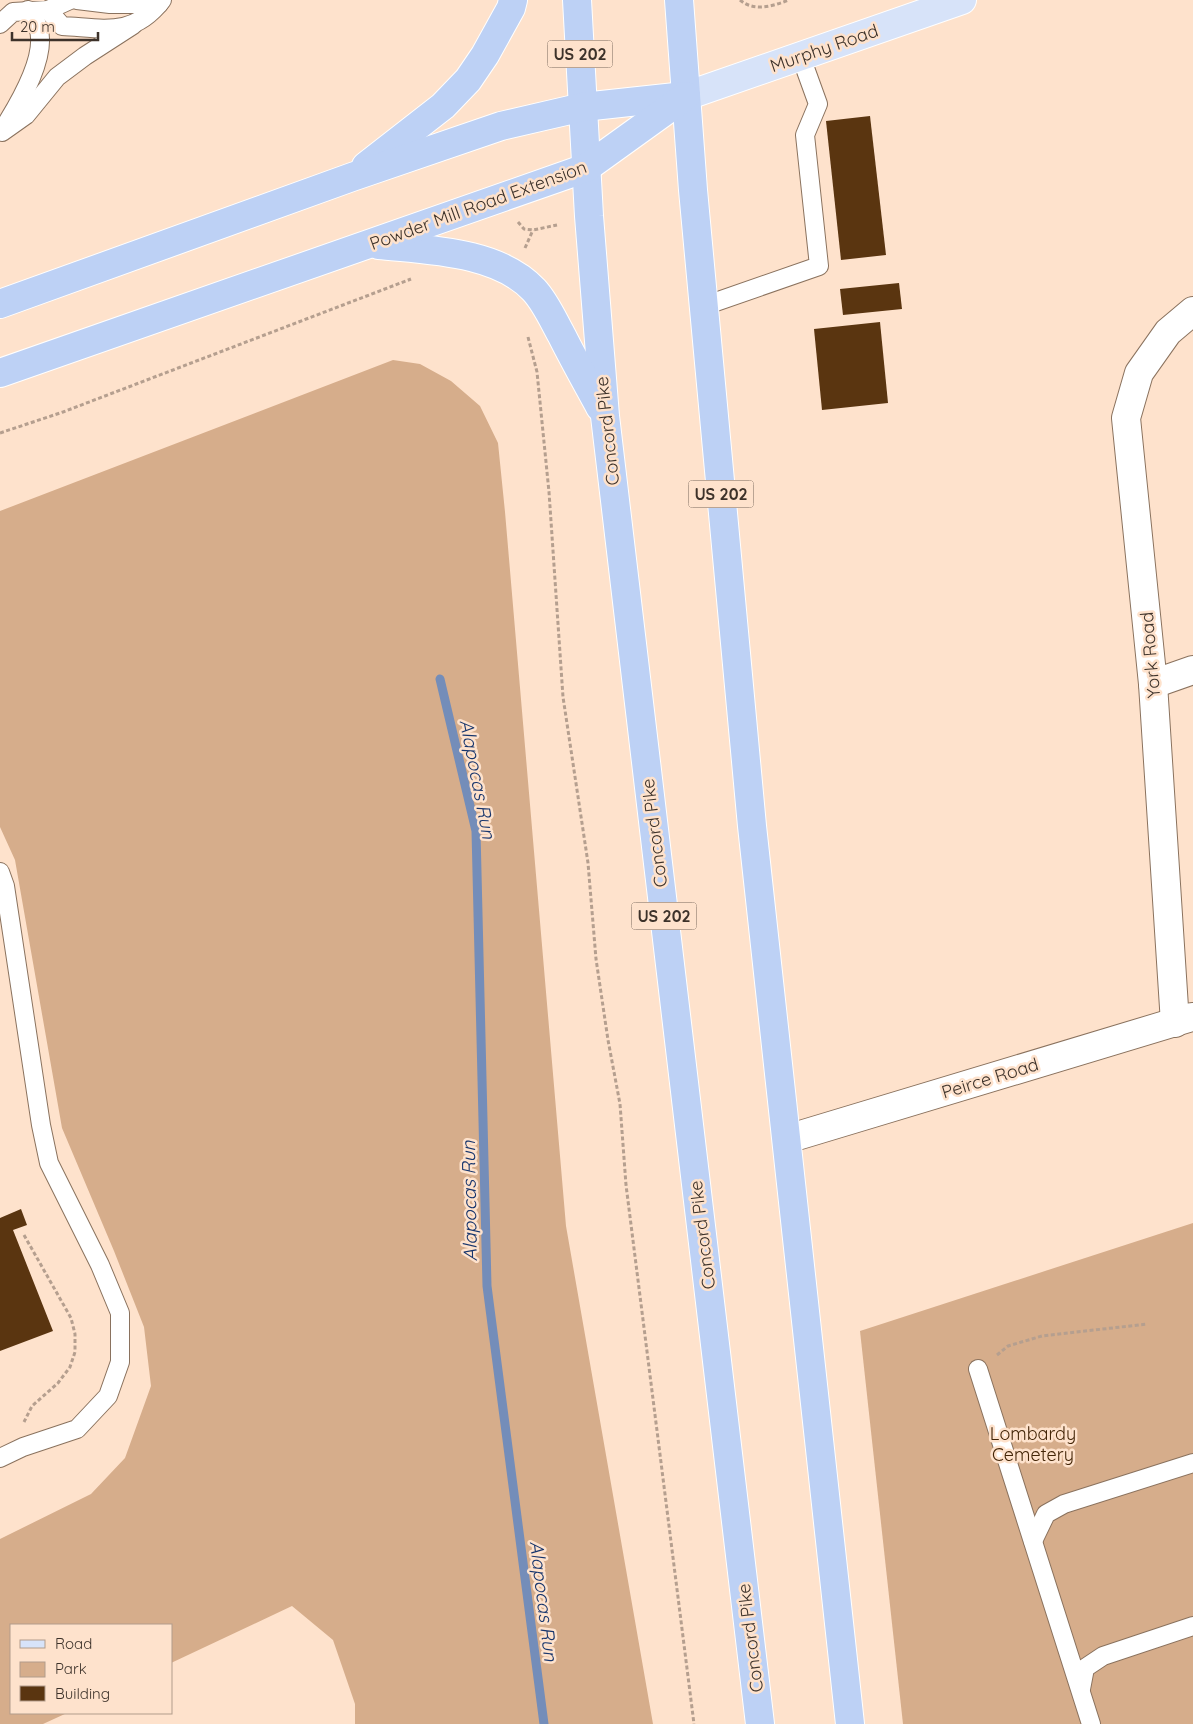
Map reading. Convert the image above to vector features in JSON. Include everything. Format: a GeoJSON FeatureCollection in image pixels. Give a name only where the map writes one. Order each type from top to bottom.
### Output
{"type":"FeatureCollection","features":[{"type":"Feature","properties":{"kind":"highway"},"geometry":{"type":"LineString","coordinates":[[352,177],[442,106],[468,80],[486,55],[511,8],[513,0]]}},
{"type":"Feature","properties":{"kind":"highway","name":"Concord Pike"},"geometry":{"type":"LineString","coordinates":[[577,0],[586,168],[604,416],[760,1724]]}},
{"type":"Feature","properties":{"kind":"highway","name":"US 202"},"geometry":{"type":"LineString","coordinates":[[679,0],[704,306],[752,826],[850,1724]]}},
{"type":"Feature","properties":{"kind":"highway"},"geometry":{"type":"LineString","coordinates":[[0,304],[352,177],[501,126],[583,107],[686,96]]}},
{"type":"Feature","properties":{"kind":"highway","name":"Powder Mill Road Extension"},"geometry":{"type":"LineString","coordinates":[[0,373],[586,168],[686,96]]}},
{"type":"Feature","properties":{"kind":"highway"},"geometry":{"type":"LineString","coordinates":[[370,244],[440,252],[481,260],[510,271],[533,289],[546,306],[604,416]]}},
{"type":"Feature","properties":{"kind":"main road","name":"Murphy Road"},"geometry":{"type":"LineString","coordinates":[[686,96],[801,57],[927,6],[962,0]]}},
{"type":"Feature","properties":{"kind":"street","name":"York Road"},"geometry":{"type":"LineString","coordinates":[[1184,1020],[1126,418],[1139,373],[1168,332],[1193,311]]}},
{"type":"Feature","properties":{"kind":"street"},"geometry":{"type":"LineString","coordinates":[[1153,684],[1193,670]]}},
{"type":"Feature","properties":{"kind":"street","name":"Peirce Road"},"geometry":{"type":"LineString","coordinates":[[787,1139],[1184,1020]]}},
{"type":"Feature","properties":{"kind":"lane"},"geometry":{"type":"LineString","coordinates":[[48,10],[70,0]]}},
{"type":"Feature","properties":{"kind":"lane"},"geometry":{"type":"LineString","coordinates":[[77,0],[110,4],[161,2]]}},
{"type":"Feature","properties":{"kind":"lane"},"geometry":{"type":"LineString","coordinates":[[1,132],[26,115],[57,78],[85,56],[153,11],[161,2]]}},
{"type":"Feature","properties":{"kind":"lane"},"geometry":{"type":"LineString","coordinates":[[1,132],[29,83],[39,51],[40,34],[29,5]]}},
{"type":"Feature","properties":{"kind":"lane"},"geometry":{"type":"LineString","coordinates":[[0,24],[13,12],[29,5],[48,10],[62,26],[109,29],[133,25]]}},
{"type":"Feature","properties":{"kind":"lane"},"geometry":{"type":"LineString","coordinates":[[704,306],[819,266],[805,135],[818,104],[801,57]]}},
{"type":"Feature","properties":{"kind":"lane"},"geometry":{"type":"LineString","coordinates":[[0,872],[5,886],[41,1125],[49,1163],[100,1265],[120,1313],[120,1362],[108,1396],[77,1429],[0,1458]]}},
{"type":"Feature","properties":{"kind":"lane"},"geometry":{"type":"LineString","coordinates":[[978,1369],[1091,1724]]}},
{"type":"Feature","properties":{"kind":"lane"},"geometry":{"type":"LineString","coordinates":[[1033,1541],[1046,1514],[1064,1504],[1193,1463]]}},
{"type":"Feature","properties":{"kind":"lane"},"geometry":{"type":"LineString","coordinates":[[1081,1692],[1085,1668],[1104,1656],[1193,1626]]}},
{"type":"Feature","properties":{"kind":"path"},"geometry":{"type":"LineString","coordinates":[[740,0],[748,5],[761,7],[772,6],[789,0]]}},
{"type":"Feature","properties":{"kind":"path"},"geometry":{"type":"LineString","coordinates":[[517,222],[524,229],[533,230],[557,225]]}},
{"type":"Feature","properties":{"kind":"path"},"geometry":{"type":"LineString","coordinates":[[0,433],[64,412],[385,287],[416,278]]}},
{"type":"Feature","properties":{"kind":"path"},"geometry":{"type":"LineString","coordinates":[[526,332],[537,372],[550,492],[564,697],[588,863],[596,958],[620,1104],[626,1185],[694,1724]]}},
{"type":"Feature","properties":{"kind":"path"},"geometry":{"type":"LineString","coordinates":[[23,1448],[21,1436],[24,1423],[32,1406],[58,1383],[66,1373],[75,1352],[75,1334],[70,1318],[24,1235]]}},
{"type":"Feature","properties":{"kind":"path"},"geometry":{"type":"LineString","coordinates":[[978,1369],[1008,1346],[1042,1336],[1147,1324]]}},
{"type":"Feature","properties":{"kind":"green space"},"geometry":{"type":"Polygon","coordinates":[[[393,360],[420,364],[451,381],[480,406],[498,443],[566,1226],[653,1724],[355,1724],[355,1704],[333,1640],[292,1606],[172,1663],[172,1624],[10,1624],[10,1714],[65,1714],[43,1724],[0,1724],[0,1539],[91,1494],[125,1458],[151,1386],[144,1327],[62,1128],[15,860],[0,827],[0,511],[393,360]]]}},
{"type":"Feature","properties":{"kind":"green space","name":"Lombardy Cemetery"},"geometry":{"type":"Polygon","coordinates":[[[1193,1223],[1193,1724],[903,1724],[860,1331],[1193,1223]]]}},
{"type":"Feature","properties":{"kind":"building"},"geometry":{"type":"Polygon","coordinates":[[[870,116],[886,255],[841,260],[826,121],[870,116]]]}},
{"type":"Feature","properties":{"kind":"building"},"geometry":{"type":"Polygon","coordinates":[[[899,283],[902,309],[843,315],[840,289],[899,283]]]}},
{"type":"Feature","properties":{"kind":"building"},"geometry":{"type":"Polygon","coordinates":[[[880,322],[888,403],[822,410],[814,329],[880,322]]]}},
{"type":"Feature","properties":{"kind":"building"},"geometry":{"type":"Polygon","coordinates":[[[21,1209],[27,1225],[13,1230],[53,1331],[0,1351],[0,1218],[21,1209]]]}},
{"type":"Feature","properties":{"kind":"waterway","name":"Alapocas Run"},"geometry":{"type":"LineString","coordinates":[[440,679],[476,831],[487,1286],[544,1724]]}}]}
